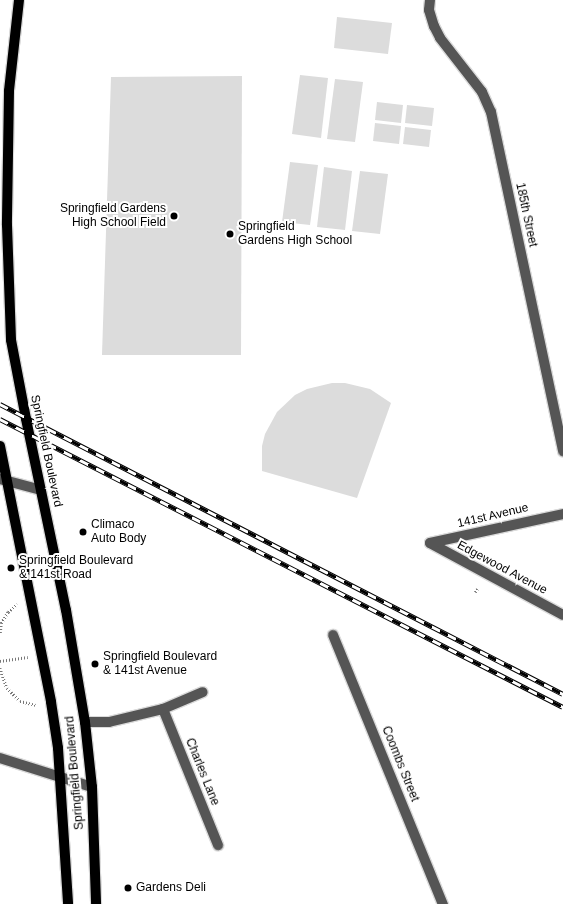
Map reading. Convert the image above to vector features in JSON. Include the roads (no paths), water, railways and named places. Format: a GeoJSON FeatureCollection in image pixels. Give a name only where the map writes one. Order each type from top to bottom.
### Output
{"type":"FeatureCollection","features":[{"type":"Feature","properties":{"kind":"main road","name":"Springfield Boulevard"},"geometry":{"type":"LineString","coordinates":[[19,0],[9,90],[4,224],[11,340],[66,610],[85,722],[92,787],[96,904]]}},
{"type":"Feature","properties":{"kind":"main road","name":"Springfield Boulevard"},"geometry":{"type":"LineString","coordinates":[[0,446],[4,480],[51,702],[58,748],[68,904]]}},
{"type":"Feature","properties":{"kind":"street","name":"185th Street"},"geometry":{"type":"LineString","coordinates":[[430,0],[429,10],[440,38],[482,92],[491,112],[563,451]]}},
{"type":"Feature","properties":{"kind":"street"},"geometry":{"type":"LineString","coordinates":[[4,480],[41,490]]}},
{"type":"Feature","properties":{"kind":"street","name":"141st Avenue"},"geometry":{"type":"LineString","coordinates":[[430,543],[563,514]]}},
{"type":"Feature","properties":{"kind":"street","name":"Edgewood Avenue"},"geometry":{"type":"LineString","coordinates":[[430,543],[563,615]]}},
{"type":"Feature","properties":{"kind":"street","name":"Coombs Street"},"geometry":{"type":"LineString","coordinates":[[333,635],[443,904]]}},
{"type":"Feature","properties":{"kind":"street"},"geometry":{"type":"LineString","coordinates":[[85,722],[110,722],[163,709],[203,692]]}},
{"type":"Feature","properties":{"kind":"street","name":"Charles Lane"},"geometry":{"type":"LineString","coordinates":[[163,709],[218,846]]}},
{"type":"Feature","properties":{"kind":"street"},"geometry":{"type":"LineString","coordinates":[[0,758],[92,787]]}},
{"type":"Feature","properties":{"kind":"railway"},"geometry":{"type":"LineString","coordinates":[[0,404],[563,694]]}},
{"type":"Feature","properties":{"kind":"railway"},"geometry":{"type":"LineString","coordinates":[[0,419],[563,707]]}},
{"type":"Feature","properties":{"kind":"place","name":"Springfield Gardens High School Field"},"geometry":{"type":"Point","coordinates":[174,216]}},
{"type":"Feature","properties":{"kind":"place","name":"Springfield Gardens High School"},"geometry":{"type":"Point","coordinates":[230,234]}},
{"type":"Feature","properties":{"kind":"place","name":"Climaco Auto Body"},"geometry":{"type":"Point","coordinates":[83,532]}},
{"type":"Feature","properties":{"kind":"place","name":"Springfield Boulevard & 141st Road"},"geometry":{"type":"Point","coordinates":[11,568]}},
{"type":"Feature","properties":{"kind":"place","name":"Springfield Boulevard & 141st Avenue"},"geometry":{"type":"Point","coordinates":[95,664]}},
{"type":"Feature","properties":{"kind":"place","name":"Gardens Deli"},"geometry":{"type":"Point","coordinates":[128,888]}}]}
